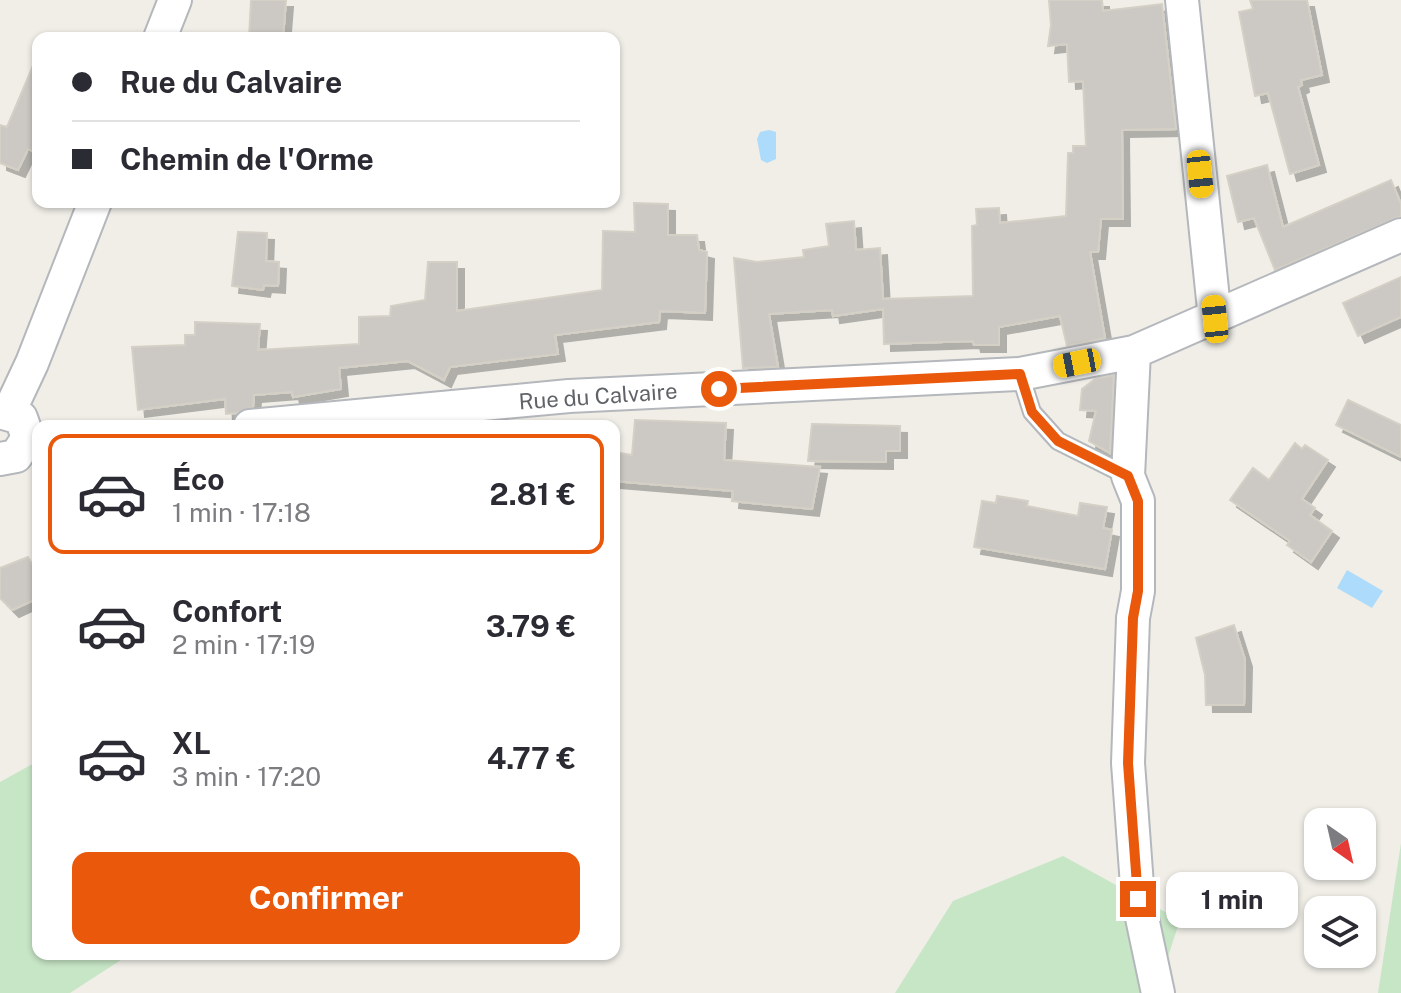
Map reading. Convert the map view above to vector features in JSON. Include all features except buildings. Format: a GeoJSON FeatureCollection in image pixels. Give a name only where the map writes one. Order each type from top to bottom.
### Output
{"type":"FeatureCollection","features":[{"type":"Feature","properties":{"kind":"street"},"geometry":{"type":"LineString","coordinates":[[162,32],[175,0]]}},
{"type":"Feature","properties":{"kind":"street"},"geometry":{"type":"LineString","coordinates":[[1182,0],[1215,319]]}},
{"type":"Feature","properties":{"kind":"street"},"geometry":{"type":"LineString","coordinates":[[21,449],[25,424],[4,412],[32,363],[93,208]]}},
{"type":"Feature","properties":{"kind":"street","name":"Rue du Calvaire"},"geometry":{"type":"LineString","coordinates":[[314,420],[569,396],[1020,374],[1134,352],[1401,235]]}},
{"type":"Feature","properties":{"kind":"street"},"geometry":{"type":"LineString","coordinates":[[1134,352],[1128,476],[1138,501],[1138,591],[1133,618],[1128,725],[1131,820],[1138,899],[1158,993]]}},
{"type":"Feature","properties":{"kind":"lane"},"geometry":{"type":"LineString","coordinates":[[1020,374],[1032,412],[1058,441],[1128,476]]}},
{"type":"Feature","properties":{"kind":"green space"},"geometry":{"type":"Polygon","coordinates":[[[32,764],[32,960],[121,960],[70,993],[0,993],[0,782],[32,764]]]}},
{"type":"Feature","properties":{"kind":"green space"},"geometry":{"type":"Polygon","coordinates":[[[1401,843],[1401,993],[1378,993],[1401,843]]]}},
{"type":"Feature","properties":{"kind":"green space"},"geometry":{"type":"Polygon","coordinates":[[[1063,856],[1180,920],[1156,993],[895,993],[953,901],[1063,856]]]}},
{"type":"Feature","properties":{"kind":"water"},"geometry":{"type":"Polygon","coordinates":[[[760,132],[776,132],[776,159],[767,163],[761,160],[757,139],[760,132]]]}},
{"type":"Feature","properties":{"kind":"water"},"geometry":{"type":"Polygon","coordinates":[[[1347,570],[1383,591],[1372,608],[1337,588],[1347,570]]]}},
{"type":"Feature","properties":{"kind":"route"},"geometry":{"type":"LineString","coordinates":[[719,389],[1020,374],[1032,412],[1058,441],[1128,476],[1138,501],[1138,591],[1133,618],[1128,763],[1138,899]]}}]}
